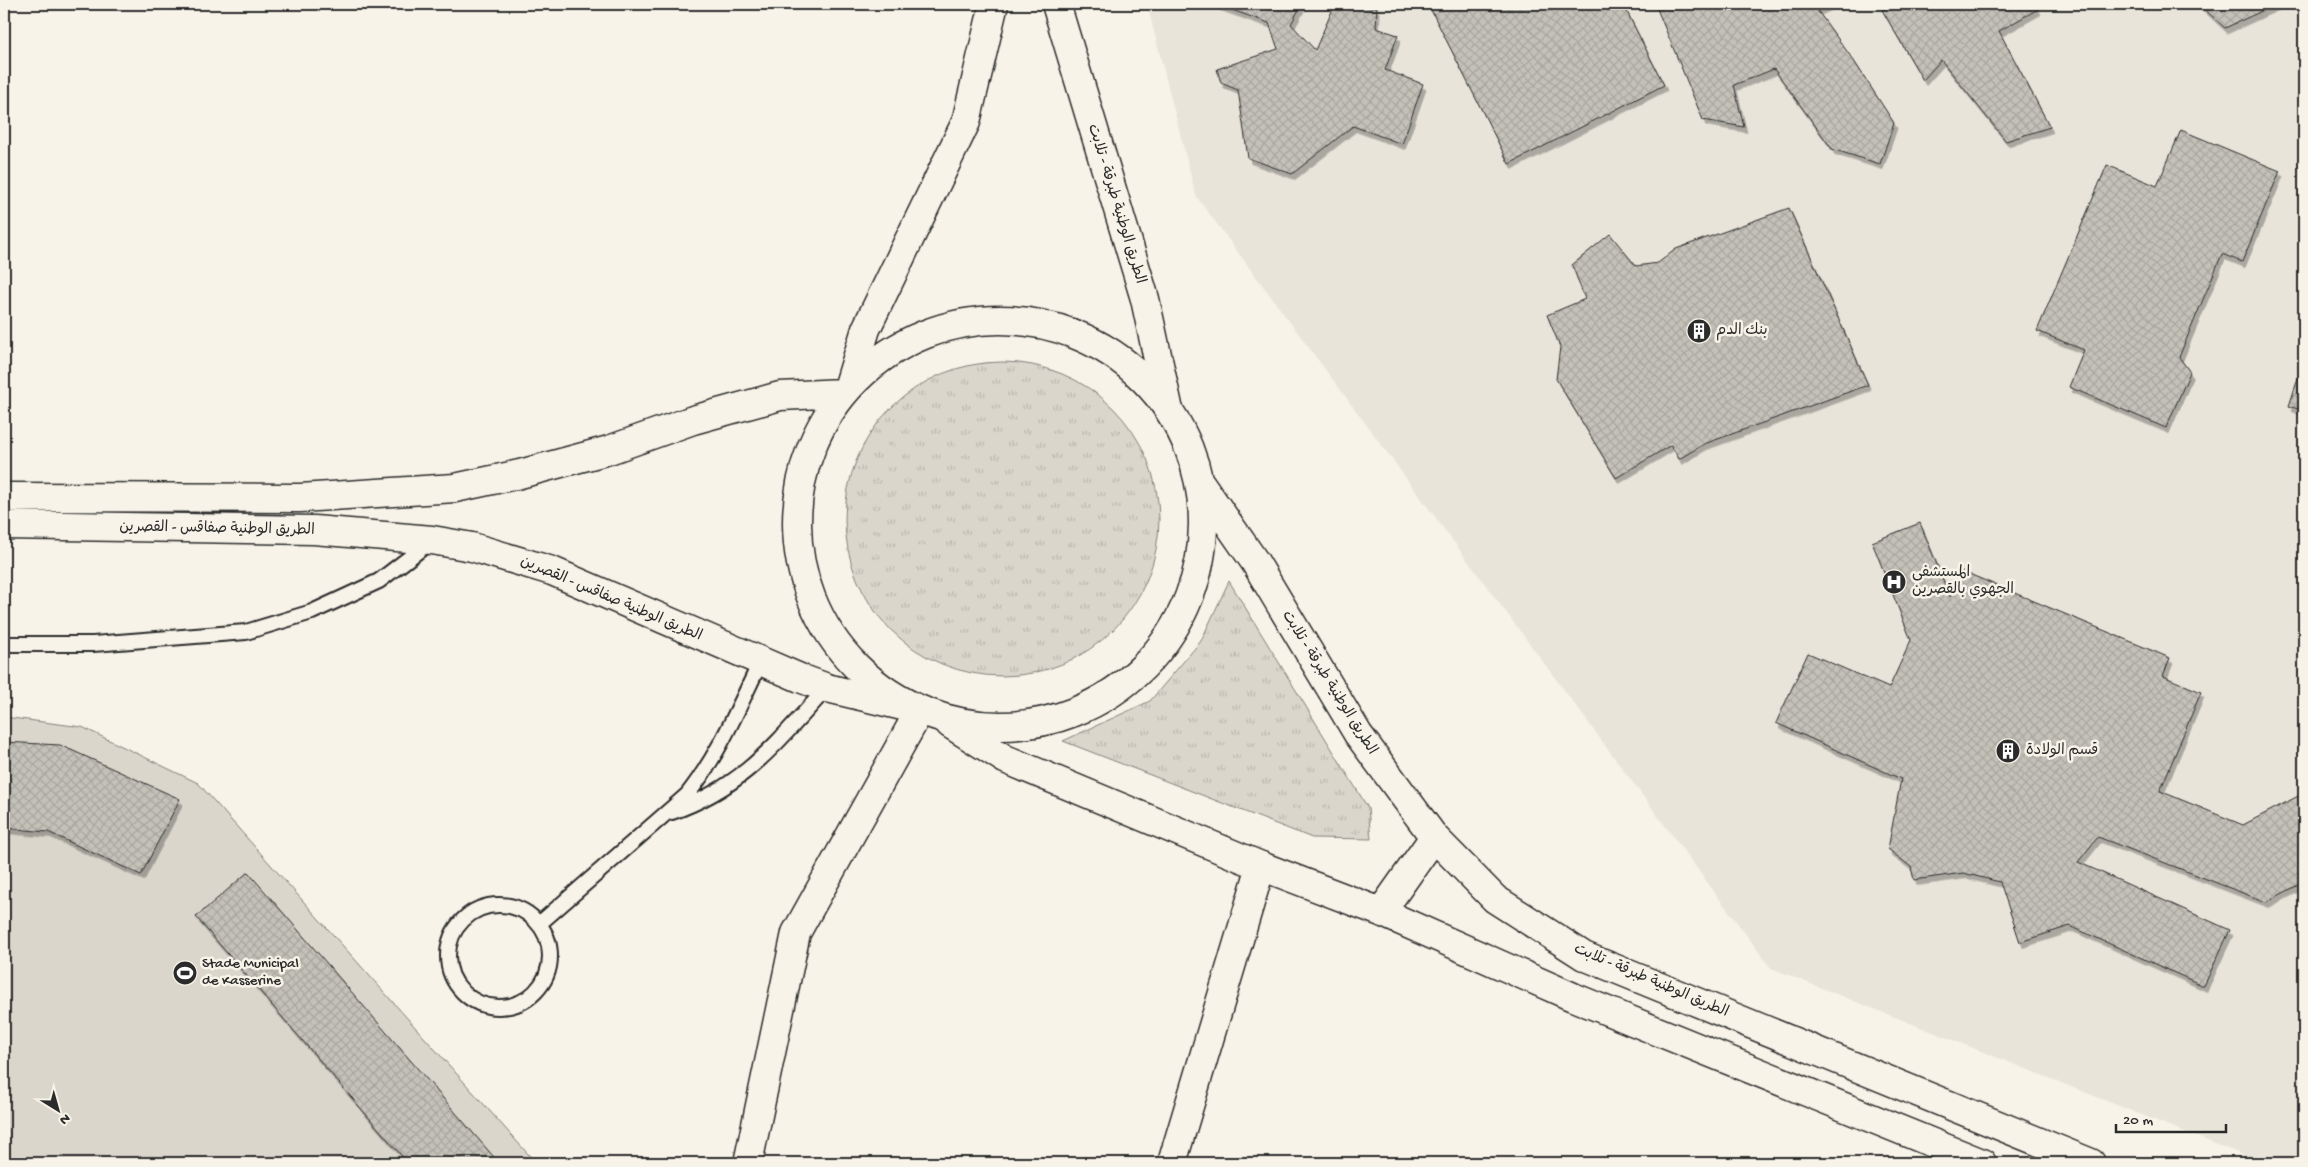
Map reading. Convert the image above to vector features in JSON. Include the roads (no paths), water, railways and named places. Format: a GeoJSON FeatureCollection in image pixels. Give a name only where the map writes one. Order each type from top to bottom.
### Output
{"type":"FeatureCollection","features":[{"type":"Feature","properties":{"kind":"main road"},"geometry":{"type":"LineString","coordinates":[[994,4],[966,122],[866,329],[846,389],[810,446],[796,505],[802,563],[824,620],[861,669],[924,713],[1005,759],[1261,866],[1381,912],[1573,998],[1982,1163]]}},
{"type":"Feature","properties":{"kind":"main road","name":"الطريق الوطنية طبرقة - تلابت"},"geometry":{"type":"LineString","coordinates":[[1056,4],[1144,298],[1168,406]]}},
{"type":"Feature","properties":{"kind":"main road"},"geometry":{"type":"LineString","coordinates":[[846,389],[897,347],[953,324],[1014,319],[1074,332],[1126,362],[1168,406],[1189,444],[1201,484],[1202,553],[1181,619],[1138,673],[1080,711],[1013,727],[924,713]]}},
{"type":"Feature","properties":{"kind":"main road","name":"الطريق الوطنية صفاقس - القصرين"},"geometry":{"type":"LineString","coordinates":[[4,497],[300,498],[455,488],[520,474],[591,454],[693,420],[780,396],[846,389]]}},
{"type":"Feature","properties":{"kind":"main road","name":"الطريق الوطنية طبرقة - تلابت"},"geometry":{"type":"LineString","coordinates":[[1201,484],[1255,562],[1358,734],[1434,837],[1495,899],[1584,956],[2091,1163]]}},
{"type":"Feature","properties":{"kind":"main road","name":"الطريق الوطنية صفاقس - القصرين"},"geometry":{"type":"LineString","coordinates":[[4,525],[314,530],[432,540],[513,558],[552,571],[760,662],[827,688],[924,713]]}},
{"type":"Feature","properties":{"kind":"main road"},"geometry":{"type":"LineString","coordinates":[[748,1163],[796,933],[924,713]]}},
{"type":"Feature","properties":{"kind":"main road"},"geometry":{"type":"LineString","coordinates":[[1381,912],[1434,837]]}},
{"type":"Feature","properties":{"kind":"main road"},"geometry":{"type":"LineString","coordinates":[[1172,1163],[1261,866]]}},
{"type":"Feature","properties":{"kind":"lane"},"geometry":{"type":"LineString","coordinates":[[4,644],[94,644],[246,632],[312,612],[379,581],[432,540]]}},
{"type":"Feature","properties":{"kind":"lane"},"geometry":{"type":"LineString","coordinates":[[540,924],[687,795],[719,748],[760,662]]}},
{"type":"Feature","properties":{"kind":"lane"},"geometry":{"type":"LineString","coordinates":[[666,814],[698,803],[745,774],[827,688]]}},
{"type":"Feature","properties":{"kind":"lane"},"geometry":{"type":"LineString","coordinates":[[497,904],[514,906],[528,913],[540,924],[547,938],[550,954],[548,970],[541,985],[530,996],[514,1004],[497,1007],[479,1003],[464,993],[453,979],[448,962],[449,945],[456,928],[468,915],[482,908],[497,904]]}},
{"type":"Feature","properties":{"kind":"place","name":"بنك الدم"},"geometry":{"type":"Point","coordinates":[1699,331]}},
{"type":"Feature","properties":{"kind":"place","name":"المستشفى الجهوي بالقصرين"},"geometry":{"type":"Point","coordinates":[1894,582]}},
{"type":"Feature","properties":{"kind":"place","name":"قسم الولادة"},"geometry":{"type":"Point","coordinates":[2008,751]}},
{"type":"Feature","properties":{"kind":"place","name":"Stade Municipal de Kasserine"},"geometry":{"type":"Point","coordinates":[185,973]}}]}
